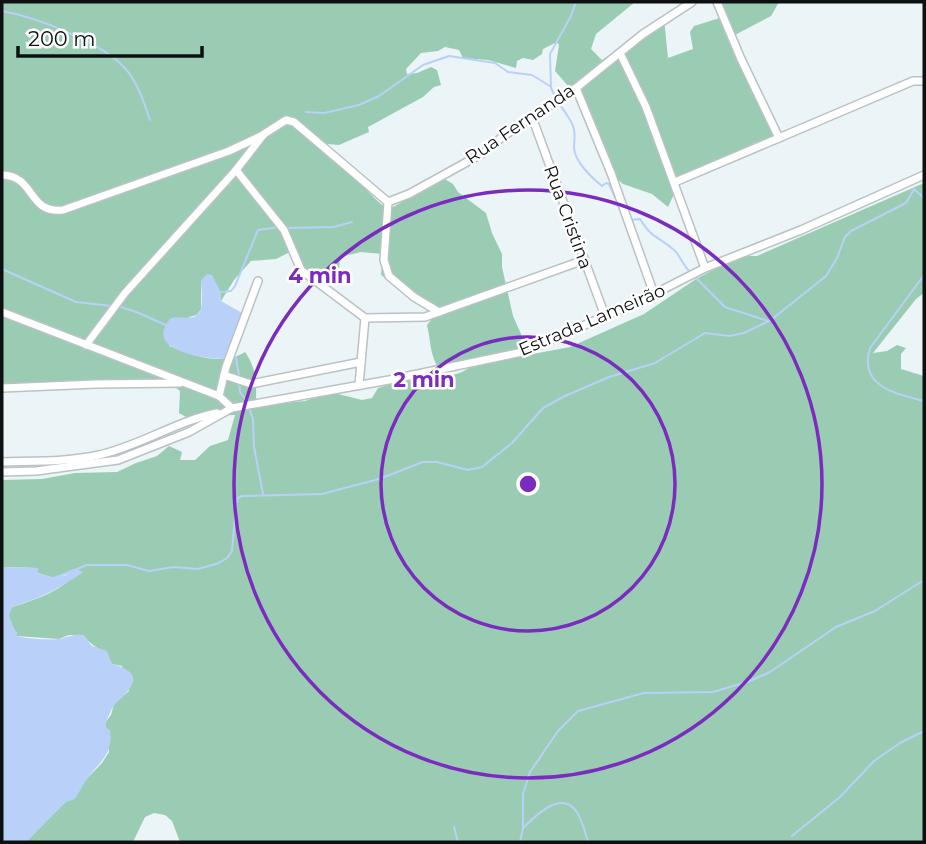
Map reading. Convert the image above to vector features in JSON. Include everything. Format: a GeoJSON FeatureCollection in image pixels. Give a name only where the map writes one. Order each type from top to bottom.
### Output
{"type":"FeatureCollection","features":[{"type":"Feature","properties":{"kind":"street","name":"Rua Fernanda"},"geometry":{"type":"LineString","coordinates":[[388,202],[409,194],[479,155],[576,88],[643,34],[692,2]]}},
{"type":"Feature","properties":{"kind":"street"},"geometry":{"type":"LineString","coordinates":[[717,2],[779,138]]}},
{"type":"Feature","properties":{"kind":"street"},"geometry":{"type":"LineString","coordinates":[[620,53],[641,94],[705,268]]}},
{"type":"Feature","properties":{"kind":"street"},"geometry":{"type":"LineString","coordinates":[[675,182],[913,80],[924,80]]}},
{"type":"Feature","properties":{"kind":"street"},"geometry":{"type":"LineString","coordinates":[[576,88],[611,173],[654,294]]}},
{"type":"Feature","properties":{"kind":"street","name":"Rua Cristina"},"geometry":{"type":"LineString","coordinates":[[532,117],[605,316]]}},
{"type":"Feature","properties":{"kind":"street"},"geometry":{"type":"LineString","coordinates":[[2,175],[21,179],[42,207],[63,210],[229,151],[286,120],[294,122],[388,202],[384,260],[389,276],[414,297],[439,312]]}},
{"type":"Feature","properties":{"kind":"street"},"geometry":{"type":"LineString","coordinates":[[86,345],[125,293],[236,170],[264,134]]}},
{"type":"Feature","properties":{"kind":"street"},"geometry":{"type":"LineString","coordinates":[[236,170],[284,230],[302,271],[365,318],[415,319],[584,260]]}},
{"type":"Feature","properties":{"kind":"street","name":"Estrada Lameirão"},"geometry":{"type":"LineString","coordinates":[[2,472],[36,471],[118,460],[189,432],[229,410],[527,351],[705,268],[801,230],[924,175]]}},
{"type":"Feature","properties":{"kind":"street"},"geometry":{"type":"LineString","coordinates":[[219,396],[258,281]]}},
{"type":"Feature","properties":{"kind":"street"},"geometry":{"type":"LineString","coordinates":[[2,312],[219,396],[229,410],[196,419],[100,455],[61,460],[2,462]]}},
{"type":"Feature","properties":{"kind":"street"},"geometry":{"type":"LineString","coordinates":[[359,385],[365,318]]}},
{"type":"Feature","properties":{"kind":"street"},"geometry":{"type":"LineString","coordinates":[[224,375],[251,384],[361,362]]}},
{"type":"Feature","properties":{"kind":"street"},"geometry":{"type":"LineString","coordinates":[[2,388],[184,383]]}},
{"type":"Feature","properties":{"kind":"green space"},"geometry":{"type":"Polygon","coordinates":[[[2,2],[635,2],[596,34],[591,49],[602,60],[664,19],[668,58],[693,49],[690,32],[694,26],[723,17],[718,2],[779,2],[771,16],[731,37],[776,143],[764,145],[756,142],[680,181],[668,207],[652,194],[623,184],[614,176],[588,109],[555,71],[559,45],[557,42],[543,49],[542,54],[533,60],[523,58],[517,61],[516,68],[488,60],[463,58],[459,50],[445,47],[438,51],[421,53],[406,69],[407,74],[431,67],[437,70],[441,85],[368,127],[369,132],[339,145],[327,144],[364,187],[386,207],[395,206],[443,178],[486,213],[502,254],[502,267],[513,316],[521,334],[522,350],[437,366],[427,325],[436,314],[381,275],[383,254],[361,252],[340,257],[339,270],[322,271],[311,281],[300,270],[296,249],[276,259],[251,261],[234,280],[221,301],[216,284],[201,280],[201,309],[197,315],[189,317],[169,346],[197,356],[217,359],[227,359],[245,352],[254,372],[256,405],[305,401],[325,394],[362,400],[372,398],[378,388],[403,381],[451,375],[474,365],[570,347],[644,314],[696,279],[739,256],[757,256],[924,183],[924,293],[916,299],[873,353],[887,351],[897,345],[906,348],[901,354],[901,369],[924,376],[924,842],[180,842],[172,821],[165,815],[154,813],[145,817],[133,842],[26,842],[102,763],[109,752],[105,723],[114,704],[129,691],[122,666],[112,664],[106,655],[83,635],[69,635],[59,639],[17,636],[8,615],[12,607],[58,589],[79,570],[68,571],[67,574],[54,578],[38,573],[37,568],[2,567],[2,480],[117,472],[157,456],[169,446],[182,452],[180,460],[195,460],[210,446],[228,440],[235,415],[194,420],[179,413],[180,391],[162,377],[157,381],[2,391],[2,2]]]}},
{"type":"Feature","properties":{"kind":"water"},"geometry":{"type":"Polygon","coordinates":[[[207,274],[212,275],[220,291],[221,301],[244,314],[228,359],[193,355],[171,346],[164,339],[164,330],[171,318],[191,318],[200,311],[201,280],[207,274]]]}},
{"type":"Feature","properties":{"kind":"water"},"geometry":{"type":"Polygon","coordinates":[[[2,567],[38,568],[38,573],[54,578],[67,575],[67,571],[83,572],[49,592],[12,607],[9,615],[14,630],[17,636],[38,639],[83,635],[92,646],[107,651],[112,664],[129,671],[133,680],[129,690],[113,707],[107,721],[105,727],[110,730],[111,738],[106,755],[75,799],[66,802],[26,842],[2,842],[2,567]]]}},
{"type":"Feature","properties":{"kind":"waterway"},"geometry":{"type":"LineString","coordinates":[[556,98],[551,88],[550,54],[576,2]]}},
{"type":"Feature","properties":{"kind":"waterway"},"geometry":{"type":"LineString","coordinates":[[2,11],[67,32],[113,58],[133,79],[150,120]]}},
{"type":"Feature","properties":{"kind":"waterway"},"geometry":{"type":"LineString","coordinates":[[306,112],[324,113],[359,105],[379,96],[423,65],[449,56],[495,63],[508,72],[532,75],[550,86]]}},
{"type":"Feature","properties":{"kind":"waterway"},"geometry":{"type":"LineString","coordinates":[[559,103],[573,126],[577,159],[602,186],[609,184],[626,221]]}},
{"type":"Feature","properties":{"kind":"waterway"},"geometry":{"type":"LineString","coordinates":[[54,578],[87,565],[127,565],[149,571],[173,567],[198,569],[219,563],[232,551],[236,504],[242,496],[322,494],[379,479],[423,462],[437,462],[468,470],[482,467],[512,443],[543,408],[565,396],[609,377],[655,363],[705,333],[730,336],[744,333],[771,320],[826,276],[845,237],[851,231],[906,203],[914,189],[924,198]]}},
{"type":"Feature","properties":{"kind":"waterway"},"geometry":{"type":"LineString","coordinates":[[631,220],[640,219],[653,234],[676,252],[691,273]]}},
{"type":"Feature","properties":{"kind":"waterway"},"geometry":{"type":"LineString","coordinates":[[288,228],[334,227],[352,222]]}},
{"type":"Feature","properties":{"kind":"waterway"},"geometry":{"type":"LineString","coordinates":[[221,292],[231,291],[235,286],[258,230],[279,227]]}},
{"type":"Feature","properties":{"kind":"waterway"},"geometry":{"type":"LineString","coordinates":[[2,269],[76,302],[112,306]]}},
{"type":"Feature","properties":{"kind":"waterway"},"geometry":{"type":"LineString","coordinates":[[924,275],[870,348],[868,361],[870,372],[882,386],[924,401]]}},
{"type":"Feature","properties":{"kind":"waterway"},"geometry":{"type":"LineString","coordinates":[[695,277],[725,307],[768,321]]}},
{"type":"Feature","properties":{"kind":"waterway"},"geometry":{"type":"LineString","coordinates":[[118,306],[168,326]]}},
{"type":"Feature","properties":{"kind":"waterway"},"geometry":{"type":"LineString","coordinates":[[236,358],[239,376]]}},
{"type":"Feature","properties":{"kind":"waterway"},"geometry":{"type":"LineString","coordinates":[[239,382],[240,392],[247,402]]}},
{"type":"Feature","properties":{"kind":"waterway"},"geometry":{"type":"LineString","coordinates":[[249,407],[263,494]]}},
{"type":"Feature","properties":{"kind":"waterway"},"geometry":{"type":"LineString","coordinates":[[520,842],[523,828],[523,794],[530,772],[558,731],[578,711],[644,693],[713,692],[750,681],[770,672],[836,627],[875,611],[924,580]]}},
{"type":"Feature","properties":{"kind":"waterway"},"geometry":{"type":"LineString","coordinates":[[792,836],[840,797],[874,761],[924,731]]}},
{"type":"Feature","properties":{"kind":"waterway"},"geometry":{"type":"LineString","coordinates":[[524,827],[548,807],[563,803],[570,805],[578,814],[588,842]]}},
{"type":"Feature","properties":{"kind":"waterway"},"geometry":{"type":"LineString","coordinates":[[454,827],[458,842]]}}]}
